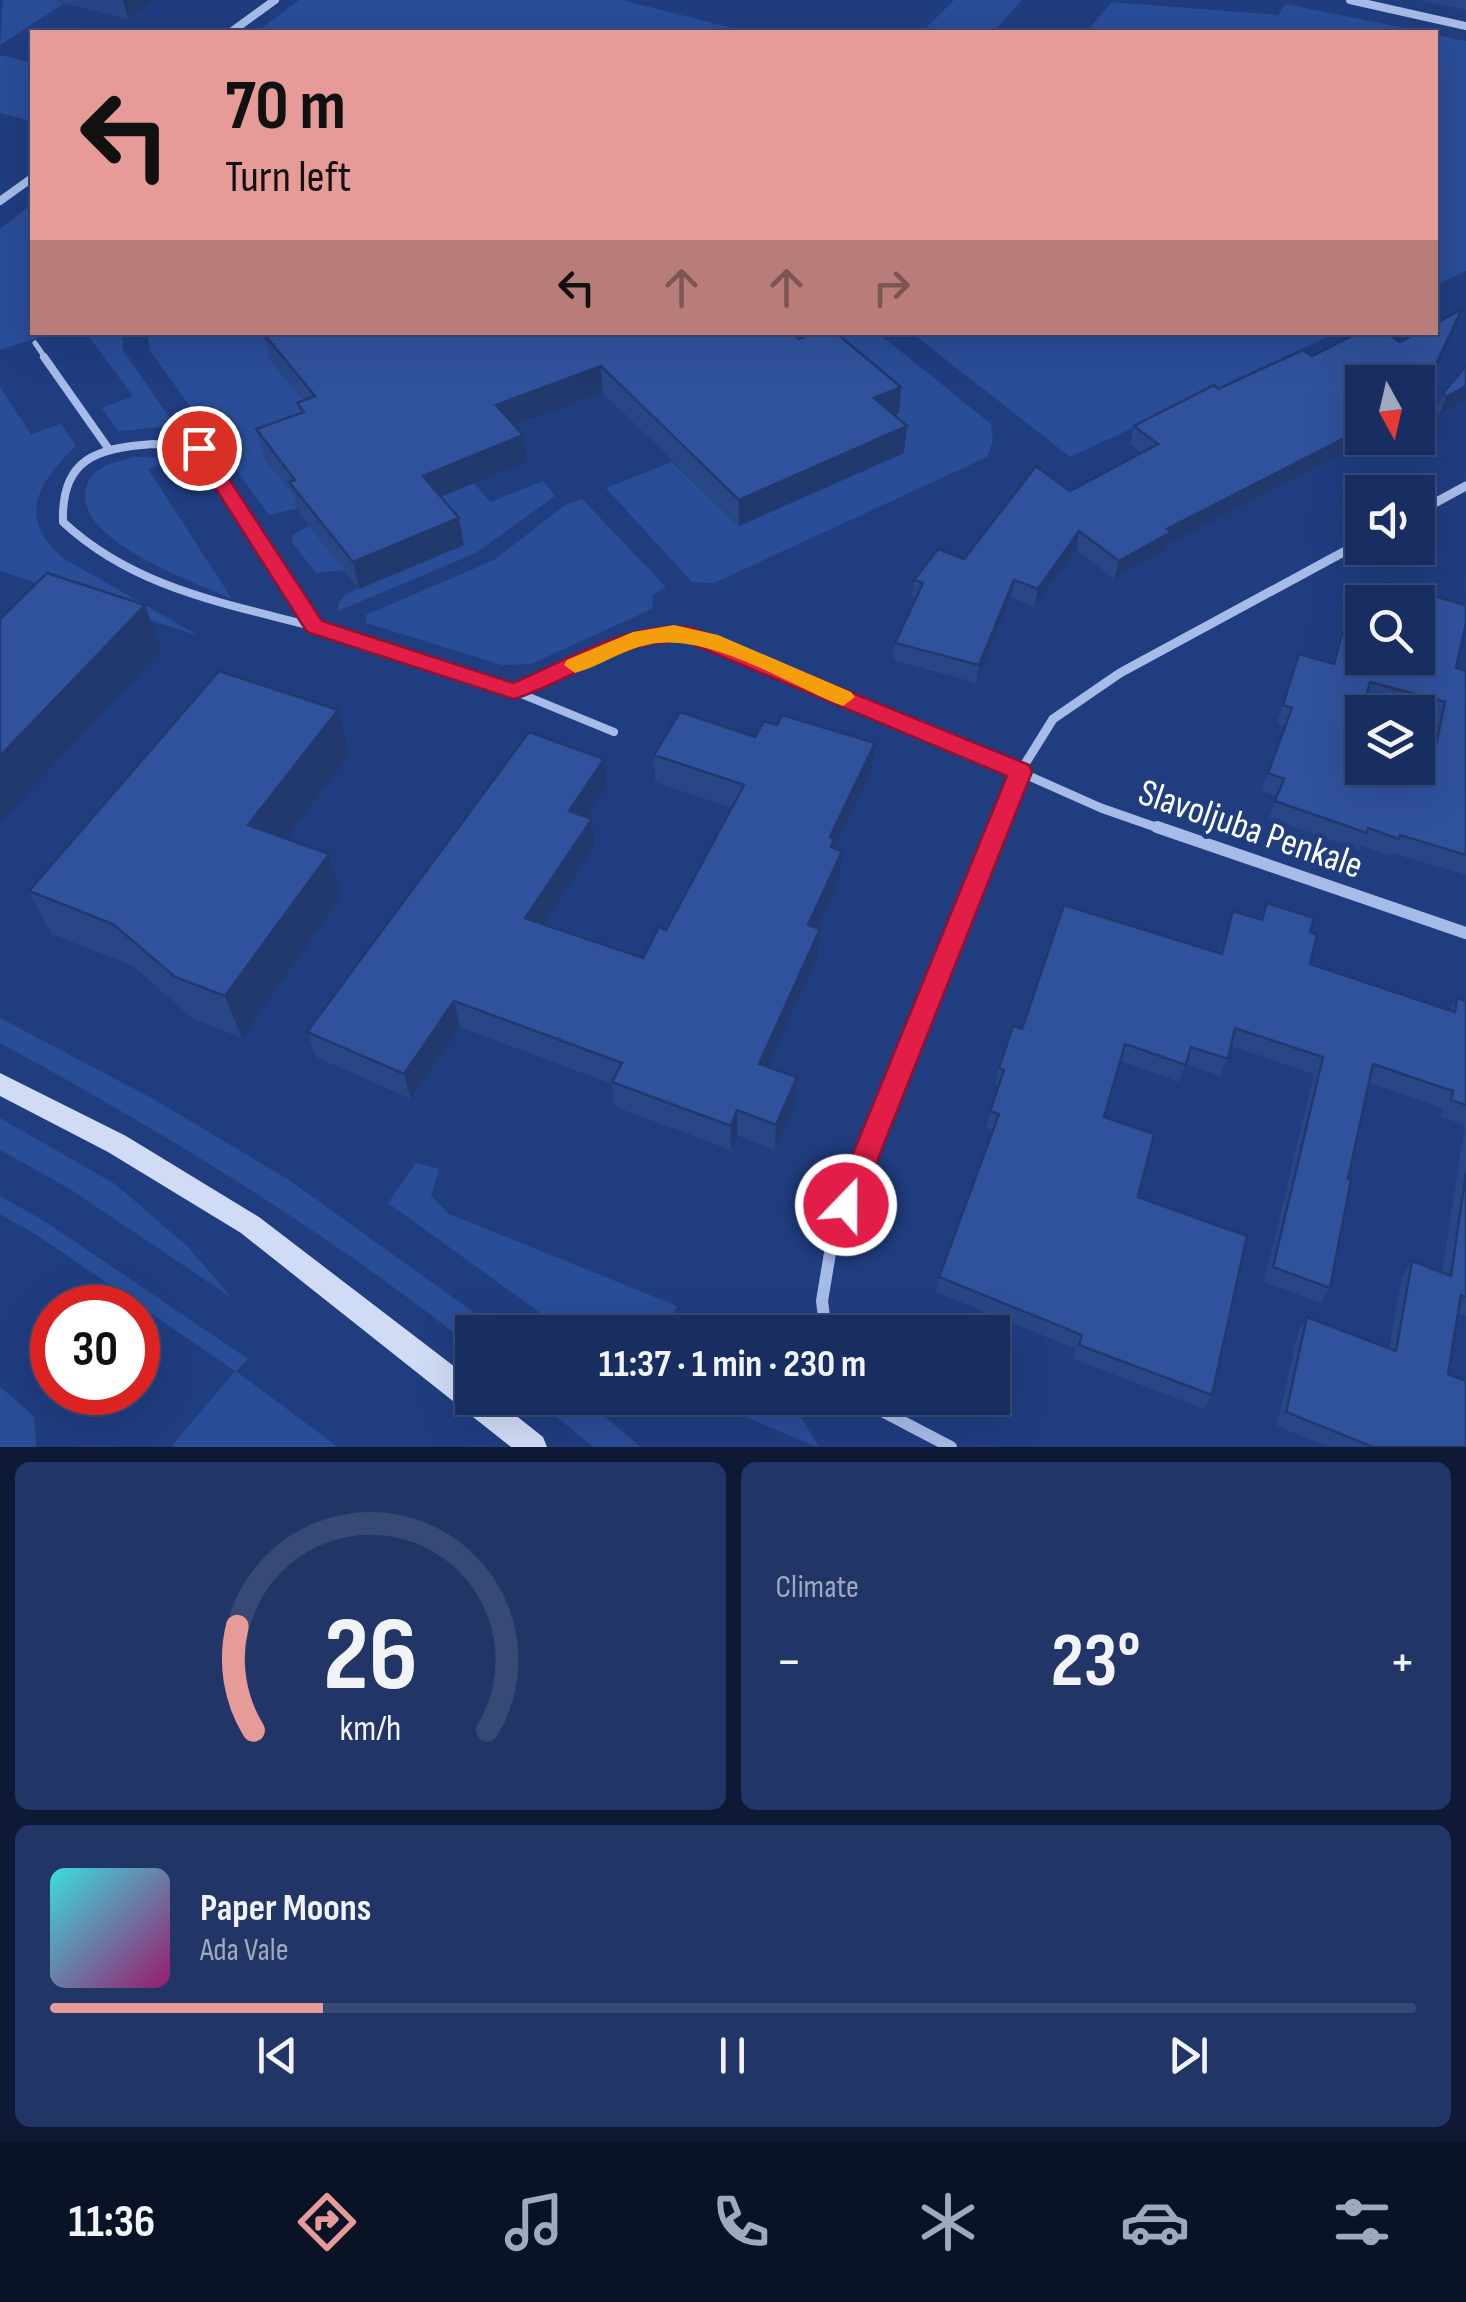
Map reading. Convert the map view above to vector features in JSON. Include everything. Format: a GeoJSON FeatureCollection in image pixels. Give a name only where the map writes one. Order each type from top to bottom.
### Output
{"type":"FeatureCollection","features":[{"type":"Feature","properties":{"kind":"main road"},"geometry":{"type":"LineString","coordinates":[[0,1084],[117,1144],[250,1225],[455,1383]]}},
{"type":"Feature","properties":{"kind":"main road"},"geometry":{"type":"LineString","coordinates":[[495,1415],[533,1447]]}},
{"type":"Feature","properties":{"kind":"street"},"geometry":{"type":"LineString","coordinates":[[234,30],[275,0]]}},
{"type":"Feature","properties":{"kind":"street"},"geometry":{"type":"LineString","coordinates":[[1350,0],[1466,26]]}},
{"type":"Feature","properties":{"kind":"street"},"geometry":{"type":"LineString","coordinates":[[0,202],[30,180]]}},
{"type":"Feature","properties":{"kind":"street"},"geometry":{"type":"LineString","coordinates":[[1435,503],[1466,486]]}},
{"type":"Feature","properties":{"kind":"street"},"geometry":{"type":"LineString","coordinates":[[824,1315],[822,1301],[832,1240],[1020,772],[1053,719],[1120,673],[1345,551]]}},
{"type":"Feature","properties":{"kind":"street","name":"Slavoljuba Penkale"},"geometry":{"type":"LineString","coordinates":[[1020,772],[1101,808],[1466,933]]}},
{"type":"Feature","properties":{"kind":"street"},"geometry":{"type":"LineString","coordinates":[[888,1415],[951,1447]]}},
{"type":"Feature","properties":{"kind":"lane"},"geometry":{"type":"LineString","coordinates":[[34,343],[108,448]]}},
{"type":"Feature","properties":{"kind":"lane"},"geometry":{"type":"LineString","coordinates":[[315,626],[199,448],[161,442],[108,448],[80,465],[67,480],[61,511],[63,522],[81,542],[120,567],[163,586],[315,626],[514,691],[614,732]]}},
{"type":"Feature","properties":{"kind":"lane"},"geometry":{"type":"LineString","coordinates":[[514,691],[641,638],[674,633],[693,636],[1020,772]]}},
{"type":"Feature","properties":{"kind":"shaded area"},"geometry":{"type":"Polygon","coordinates":[[[3,0],[69,0],[0,45],[3,0]]]}},
{"type":"Feature","properties":{"kind":"shaded area"},"geometry":{"type":"Polygon","coordinates":[[[299,0],[622,0],[740,30],[259,30],[299,0]]]}},
{"type":"Feature","properties":{"kind":"shaded area"},"geometry":{"type":"Polygon","coordinates":[[[954,0],[1022,0],[995,30],[924,30],[954,0]]]}},
{"type":"Feature","properties":{"kind":"shaded area"},"geometry":{"type":"Polygon","coordinates":[[[1112,2],[1278,15],[1286,4],[1414,30],[1088,30],[1112,2]]]}},
{"type":"Feature","properties":{"kind":"shaded area"},"geometry":{"type":"Polygon","coordinates":[[[1438,36],[1466,41],[1466,271],[1438,285],[1438,36]]]}},
{"type":"Feature","properties":{"kind":"shaded area"},"geometry":{"type":"Polygon","coordinates":[[[0,55],[30,62],[30,120],[0,113],[0,55]]]}},
{"type":"Feature","properties":{"kind":"shaded area"},"geometry":{"type":"Polygon","coordinates":[[[30,206],[30,335],[46,335],[0,350],[0,229],[30,206]]]}},
{"type":"Feature","properties":{"kind":"shaded area"},"geometry":{"type":"Polygon","coordinates":[[[87,335],[122,335],[123,350],[175,426],[118,431],[102,408],[133,396],[87,335]]]}},
{"type":"Feature","properties":{"kind":"shaded area"},"geometry":{"type":"Polygon","coordinates":[[[147,335],[320,335],[340,369],[263,456],[286,486],[335,467],[296,509],[269,515],[150,351],[147,335]]]}},
{"type":"Feature","properties":{"kind":"shaded area"},"geometry":{"type":"Polygon","coordinates":[[[685,335],[880,335],[991,424],[993,441],[987,457],[714,583],[692,582],[606,488],[672,462],[739,526],[685,335]]]}},
{"type":"Feature","properties":{"kind":"shaded area"},"geometry":{"type":"Polygon","coordinates":[[[915,335],[1332,335],[1070,457],[915,335]]]}},
{"type":"Feature","properties":{"kind":"shaded area"},"geometry":{"type":"Polygon","coordinates":[[[0,387],[31,434],[61,424],[76,446],[51,473],[38,501],[36,514],[49,543],[63,558],[199,636],[0,571],[0,387]]]}},
{"type":"Feature","properties":{"kind":"shaded area"},"geometry":{"type":"Polygon","coordinates":[[[134,457],[176,458],[148,469],[232,599],[144,559],[103,530],[90,514],[85,496],[90,479],[101,468],[134,457]]]}},
{"type":"Feature","properties":{"kind":"shaded area"},"geometry":{"type":"Polygon","coordinates":[[[466,474],[490,502],[543,481],[555,496],[476,553],[338,611],[346,594],[463,545],[420,492],[466,474]]]}},
{"type":"Feature","properties":{"kind":"shaded area"},"geometry":{"type":"Polygon","coordinates":[[[582,499],[666,587],[653,595],[652,609],[531,664],[502,665],[366,623],[366,615],[494,560],[565,505],[582,499]]]}},
{"type":"Feature","properties":{"kind":"shaded area"},"geometry":{"type":"Polygon","coordinates":[[[309,526],[345,570],[316,573],[292,542],[293,535],[309,526]]]}},
{"type":"Feature","properties":{"kind":"shaded area"},"geometry":{"type":"Polygon","coordinates":[[[0,1018],[155,1100],[289,1180],[477,1315],[455,1315],[455,1334],[243,1185],[0,1043],[0,1018]]]}},
{"type":"Feature","properties":{"kind":"shaded area"},"geometry":{"type":"Polygon","coordinates":[[[0,1118],[115,1184],[188,1247],[232,1298],[70,1189],[0,1150],[0,1118]]]}},
{"type":"Feature","properties":{"kind":"shaded area"},"geometry":{"type":"Polygon","coordinates":[[[416,1163],[439,1169],[431,1196],[449,1214],[677,1306],[673,1315],[543,1315],[388,1203],[416,1163]]]}},
{"type":"Feature","properties":{"kind":"shaded area"},"geometry":{"type":"Polygon","coordinates":[[[0,1196],[139,1285],[110,1285],[0,1214],[0,1196]]]}},
{"type":"Feature","properties":{"kind":"shaded area"},"geometry":{"type":"Polygon","coordinates":[[[160,1299],[248,1359],[236,1371],[338,1447],[171,1447],[235,1371],[160,1319],[160,1299]]]}},
{"type":"Feature","properties":{"kind":"shaded area"},"geometry":{"type":"Polygon","coordinates":[[[0,1387],[34,1416],[36,1447],[0,1447],[0,1387]]]}},
{"type":"Feature","properties":{"kind":"shaded area"},"geometry":{"type":"Polygon","coordinates":[[[554,1415],[602,1415],[641,1447],[593,1447],[554,1415]]]}},
{"type":"Feature","properties":{"kind":"shaded area"},"geometry":{"type":"Polygon","coordinates":[[[741,1415],[799,1415],[817,1447],[741,1415]]]}},
{"type":"Feature","properties":{"kind":"building"},"geometry":{"type":"Polygon","coordinates":[[[1462,309],[1435,365],[1345,365],[1345,438],[1167,529],[1171,532],[1119,561],[1079,531],[1038,589],[1014,580],[979,665],[895,643],[923,583],[914,580],[938,549],[964,559],[1036,466],[1070,491],[1158,444],[1134,426],[1214,385],[1218,389],[1303,350],[1312,356],[1354,335],[1390,335],[1400,342],[1413,335],[1438,335],[1438,322],[1462,309]]]}},
{"type":"Feature","properties":{"kind":"building"},"geometry":{"type":"Polygon","coordinates":[[[265,335],[794,335],[799,339],[808,335],[839,335],[901,387],[874,398],[907,426],[739,500],[601,366],[496,405],[523,435],[423,476],[459,518],[353,562],[289,482],[295,480],[256,429],[304,412],[297,403],[315,396],[265,335]]]}},
{"type":"Feature","properties":{"kind":"building"},"geometry":{"type":"Polygon","coordinates":[[[1466,366],[1466,386],[1446,397],[1443,393],[1466,366]]]}},
{"type":"Feature","properties":{"kind":"building"},"geometry":{"type":"Polygon","coordinates":[[[47,573],[145,605],[0,756],[0,619],[47,573]]]}},
{"type":"Feature","properties":{"kind":"building"},"geometry":{"type":"Polygon","coordinates":[[[1435,596],[1466,605],[1456,668],[1466,671],[1466,855],[1400,835],[1399,839],[1368,828],[1367,833],[1275,801],[1284,779],[1268,773],[1292,708],[1283,705],[1299,654],[1334,664],[1345,622],[1345,675],[1435,675],[1435,596]]]}},
{"type":"Feature","properties":{"kind":"building"},"geometry":{"type":"Polygon","coordinates":[[[219,671],[338,710],[248,825],[329,854],[225,996],[175,977],[113,924],[29,891],[219,671]]]}},
{"type":"Feature","properties":{"kind":"building"},"geometry":{"type":"Polygon","coordinates":[[[680,712],[755,737],[764,721],[777,725],[782,715],[875,743],[830,837],[834,839],[831,847],[842,851],[808,925],[820,929],[759,1064],[797,1077],[776,1125],[737,1110],[731,1126],[612,1082],[622,1063],[454,1001],[404,1074],[307,1032],[529,732],[604,759],[569,811],[592,819],[525,918],[643,958],[659,927],[666,930],[744,785],[654,755],[680,712]]]}},
{"type":"Feature","properties":{"kind":"building"},"geometry":{"type":"Polygon","coordinates":[[[1267,903],[1314,918],[1310,932],[1317,935],[1310,964],[1455,1012],[1457,998],[1466,1001],[1466,1105],[1451,1100],[1453,1091],[1373,1064],[1330,1288],[1273,1267],[1323,1057],[1235,1028],[1228,1059],[1191,1047],[1186,1065],[1125,1044],[1104,1117],[1154,1134],[1138,1197],[1247,1236],[1212,1395],[1079,1345],[1082,1335],[939,1277],[999,1114],[990,1111],[1013,1026],[1022,1029],[1064,905],[1222,954],[1233,911],[1262,920],[1267,903]]]}},
{"type":"Feature","properties":{"kind":"building"},"geometry":{"type":"Polygon","coordinates":[[[1466,1173],[1466,1297],[1461,1295],[1448,1374],[1466,1381],[1466,1447],[1373,1447],[1286,1412],[1307,1317],[1396,1351],[1412,1261],[1451,1276],[1466,1173]]]}},
{"type":"Feature","properties":{"kind":"slow traffic"},"geometry":{"type":"LineString","coordinates":[[575,665],[641,638],[674,633],[710,640],[843,697]]}},
{"type":"Feature","properties":{"kind":"route"},"geometry":{"type":"LineString","coordinates":[[199,448],[315,626],[514,691],[641,638],[674,633],[693,636],[1020,772],[846,1205]]}}]}
